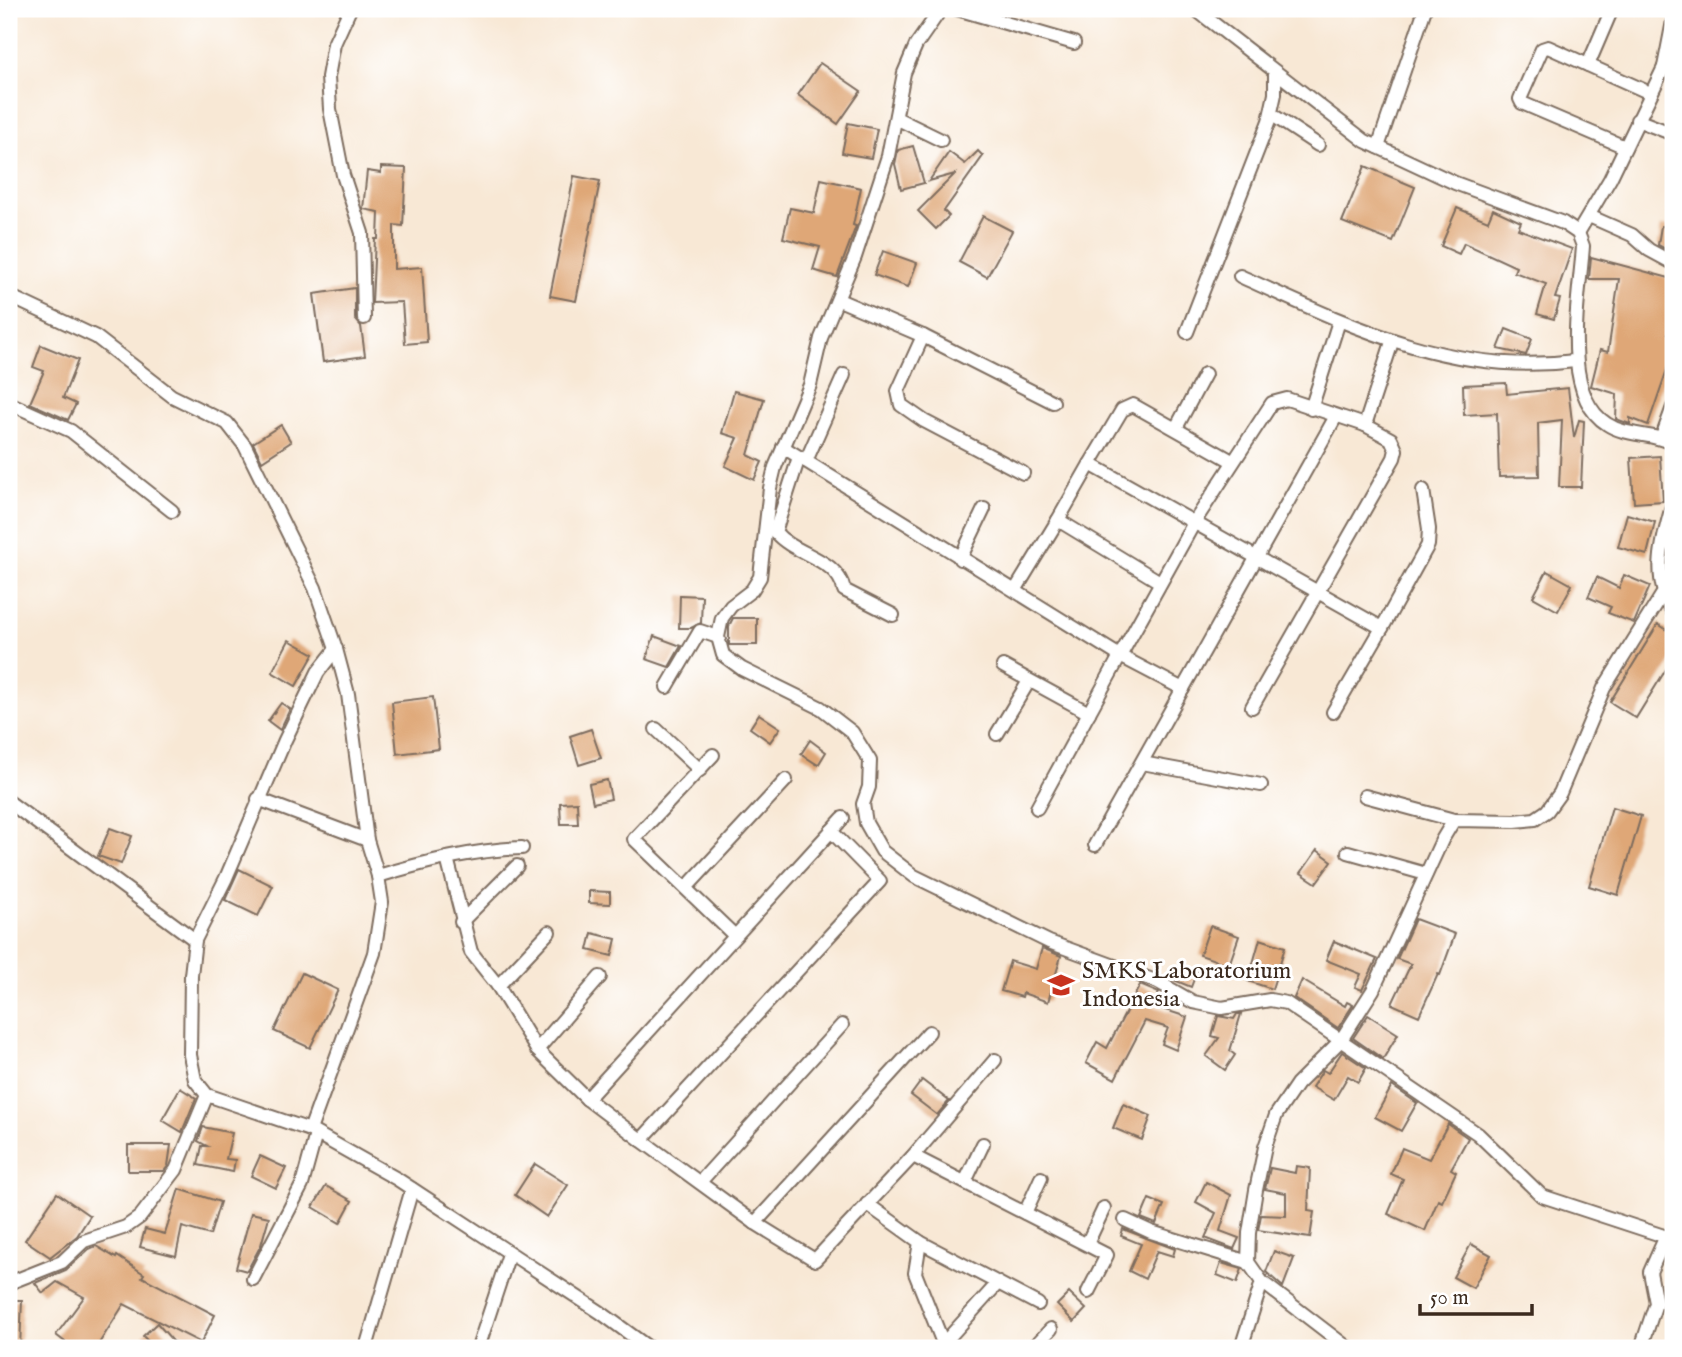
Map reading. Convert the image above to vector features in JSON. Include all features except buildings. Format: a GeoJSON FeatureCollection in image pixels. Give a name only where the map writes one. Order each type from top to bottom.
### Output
{"type":"FeatureCollection","features":[{"type":"Feature","properties":{"kind":"street"},"geometry":{"type":"LineString","coordinates":[[350,9],[334,44],[328,77],[330,109],[343,175],[362,233],[364,318]]}},
{"type":"Feature","properties":{"kind":"street"},"geometry":{"type":"LineString","coordinates":[[941,9],[916,45],[904,73],[888,156],[839,300],[821,338],[810,384],[783,447],[770,488],[760,577],[752,590],[725,612],[718,637],[723,655],[742,669],[821,708],[852,732],[870,761],[869,787],[863,804],[866,823],[882,851],[914,876],[1049,942],[1158,982],[1193,1002],[1222,1008],[1270,1000],[1283,1002],[1478,1134],[1542,1196],[1670,1238],[1650,1272],[1656,1303],[1641,1348]]}},
{"type":"Feature","properties":{"kind":"street"},"geometry":{"type":"LineString","coordinates":[[957,9],[1041,31],[1074,43]]}},
{"type":"Feature","properties":{"kind":"street"},"geometry":{"type":"LineString","coordinates":[[1195,9],[1365,141],[1455,183],[1563,223],[1578,233],[1583,246],[1575,361],[1580,384],[1600,419],[1609,426],[1668,441],[1673,407]]}},
{"type":"Feature","properties":{"kind":"street"},"geometry":{"type":"LineString","coordinates":[[1378,147],[1424,9]]}},
{"type":"Feature","properties":{"kind":"street"},"geometry":{"type":"LineString","coordinates":[[1588,65],[1612,9]]}},
{"type":"Feature","properties":{"kind":"street"},"geometry":{"type":"LineString","coordinates":[[1578,233],[1625,147],[1650,93],[1668,68],[1673,21]]}},
{"type":"Feature","properties":{"kind":"street"},"geometry":{"type":"LineString","coordinates":[[1625,147],[1524,105],[1520,99],[1545,47],[1650,93]]}},
{"type":"Feature","properties":{"kind":"street"},"geometry":{"type":"LineString","coordinates":[[1187,332],[1271,114],[1275,72]]}},
{"type":"Feature","properties":{"kind":"street"},"geometry":{"type":"LineString","coordinates":[[1271,114],[1318,145]]}},
{"type":"Feature","properties":{"kind":"street"},"geometry":{"type":"LineString","coordinates":[[896,118],[941,140]]}},
{"type":"Feature","properties":{"kind":"street"},"geometry":{"type":"LineString","coordinates":[[1637,120],[1673,134]]}},
{"type":"Feature","properties":{"kind":"street"},"geometry":{"type":"LineString","coordinates":[[1589,216],[1632,235],[1649,250],[1673,263]]}},
{"type":"Feature","properties":{"kind":"street"},"geometry":{"type":"LineString","coordinates":[[1240,276],[1392,342],[1483,360],[1528,365],[1575,361]]}},
{"type":"Feature","properties":{"kind":"street"},"geometry":{"type":"LineString","coordinates":[[9,296],[96,337],[172,396],[227,424],[245,446],[315,588],[348,694],[367,840],[382,902],[374,953],[313,1132],[302,1185],[253,1279]]}},
{"type":"Feature","properties":{"kind":"street"},"geometry":{"type":"LineString","coordinates":[[839,300],[923,336],[1054,402]]}},
{"type":"Feature","properties":{"kind":"street"},"geometry":{"type":"LineString","coordinates":[[1311,409],[1339,321]]}},
{"type":"Feature","properties":{"kind":"street"},"geometry":{"type":"LineString","coordinates":[[923,336],[898,391],[901,405],[924,421],[1023,473]]}},
{"type":"Feature","properties":{"kind":"street"},"geometry":{"type":"LineString","coordinates":[[1365,425],[1392,342]]}},
{"type":"Feature","properties":{"kind":"street"},"geometry":{"type":"LineString","coordinates":[[1176,428],[1205,373]]}},
{"type":"Feature","properties":{"kind":"street"},"geometry":{"type":"LineString","coordinates":[[844,375],[803,459],[775,532],[783,541],[835,569],[844,590],[893,615]]}},
{"type":"Feature","properties":{"kind":"street"},"geometry":{"type":"LineString","coordinates":[[1037,808],[1195,521],[1272,403],[1287,399],[1335,418],[1365,425],[1391,439],[1396,450],[1389,469],[1252,707]]}},
{"type":"Feature","properties":{"kind":"street"},"geometry":{"type":"LineString","coordinates":[[9,403],[71,431],[172,511]]}},
{"type":"Feature","properties":{"kind":"street"},"geometry":{"type":"LineString","coordinates":[[1016,589],[1122,410],[1133,405],[1232,461]]}},
{"type":"Feature","properties":{"kind":"street"},"geometry":{"type":"LineString","coordinates":[[1095,845],[1335,418]]}},
{"type":"Feature","properties":{"kind":"street"},"geometry":{"type":"LineString","coordinates":[[783,447],[960,559],[1016,589],[1120,656],[1184,689]]}},
{"type":"Feature","properties":{"kind":"street"},"geometry":{"type":"LineString","coordinates":[[1090,464],[1382,628]]}},
{"type":"Feature","properties":{"kind":"street"},"geometry":{"type":"LineString","coordinates":[[1333,712],[1428,545],[1429,529],[1423,490]]}},
{"type":"Feature","properties":{"kind":"street"},"geometry":{"type":"LineString","coordinates":[[1673,503],[1660,552],[1662,595],[1673,612]]}},
{"type":"Feature","properties":{"kind":"street"},"geometry":{"type":"LineString","coordinates":[[960,559],[984,509]]}},
{"type":"Feature","properties":{"kind":"street"},"geometry":{"type":"LineString","coordinates":[[1058,520],[1160,582]]}},
{"type":"Feature","properties":{"kind":"street"},"geometry":{"type":"LineString","coordinates":[[1366,796],[1454,820],[1516,821],[1535,819],[1547,811],[1560,793],[1604,688],[1662,595]]}},
{"type":"Feature","properties":{"kind":"street"},"geometry":{"type":"LineString","coordinates":[[667,687],[701,631],[718,637]]}},
{"type":"Feature","properties":{"kind":"street"},"geometry":{"type":"LineString","coordinates":[[336,649],[318,673],[258,799],[226,878],[195,940],[190,1055],[195,1080],[207,1095],[313,1132],[412,1189],[600,1312],[649,1348]]}},
{"type":"Feature","properties":{"kind":"street"},"geometry":{"type":"LineString","coordinates":[[1003,666],[1089,713]]}},
{"type":"Feature","properties":{"kind":"street"},"geometry":{"type":"LineString","coordinates":[[997,734],[1029,681]]}},
{"type":"Feature","properties":{"kind":"street"},"geometry":{"type":"LineString","coordinates":[[656,729],[699,770]]}},
{"type":"Feature","properties":{"kind":"street"},"geometry":{"type":"LineString","coordinates":[[713,755],[634,839],[736,936]]}},
{"type":"Feature","properties":{"kind":"street"},"geometry":{"type":"LineString","coordinates":[[1142,763],[1261,785]]}},
{"type":"Feature","properties":{"kind":"street"},"geometry":{"type":"LineString","coordinates":[[685,888],[786,780]]}},
{"type":"Feature","properties":{"kind":"street"},"geometry":{"type":"LineString","coordinates":[[258,799],[367,840]]}},
{"type":"Feature","properties":{"kind":"street"},"geometry":{"type":"LineString","coordinates":[[9,803],[195,940]]}},
{"type":"Feature","properties":{"kind":"street"},"geometry":{"type":"LineString","coordinates":[[587,1098],[843,818]]}},
{"type":"Feature","properties":{"kind":"street"},"geometry":{"type":"LineString","coordinates":[[1348,1348],[1262,1282],[1248,1262],[1249,1233],[1258,1179],[1265,1146],[1276,1115],[1297,1084],[1341,1040],[1373,990],[1454,820]]}},
{"type":"Feature","properties":{"kind":"street"},"geometry":{"type":"LineString","coordinates":[[641,1140],[880,881],[831,831]]}},
{"type":"Feature","properties":{"kind":"street"},"geometry":{"type":"LineString","coordinates":[[377,876],[483,850],[522,848]]}},
{"type":"Feature","properties":{"kind":"street"},"geometry":{"type":"LineString","coordinates":[[1348,852],[1426,874]]}},
{"type":"Feature","properties":{"kind":"street"},"geometry":{"type":"LineString","coordinates":[[447,858],[461,922],[471,953],[498,986],[537,1050],[587,1098],[641,1140],[755,1223],[814,1260],[913,1156],[995,1060]]}},
{"type":"Feature","properties":{"kind":"street"},"geometry":{"type":"LineString","coordinates":[[461,922],[517,866]]}},
{"type":"Feature","properties":{"kind":"street"},"geometry":{"type":"LineString","coordinates":[[498,986],[549,932]]}},
{"type":"Feature","properties":{"kind":"street"},"geometry":{"type":"LineString","coordinates":[[537,1050],[600,977]]}},
{"type":"Feature","properties":{"kind":"street"},"geometry":{"type":"LineString","coordinates":[[699,1182],[842,1025]]}},
{"type":"Feature","properties":{"kind":"street"},"geometry":{"type":"LineString","coordinates":[[755,1223],[929,1031]]}},
{"type":"Feature","properties":{"kind":"street"},"geometry":{"type":"LineString","coordinates":[[9,1283],[62,1262],[84,1241],[126,1227],[140,1217],[176,1170],[207,1095]]}},
{"type":"Feature","properties":{"kind":"street"},"geometry":{"type":"LineString","coordinates":[[965,1182],[983,1144]]}},
{"type":"Feature","properties":{"kind":"street"},"geometry":{"type":"LineString","coordinates":[[913,1156],[1107,1255],[1088,1292]]}},
{"type":"Feature","properties":{"kind":"street"},"geometry":{"type":"LineString","coordinates":[[1025,1213],[1041,1178]]}},
{"type":"Feature","properties":{"kind":"street"},"geometry":{"type":"LineString","coordinates":[[366,1348],[412,1189]]}},
{"type":"Feature","properties":{"kind":"street"},"geometry":{"type":"LineString","coordinates":[[867,1204],[920,1242],[1038,1304]]}},
{"type":"Feature","properties":{"kind":"street"},"geometry":{"type":"LineString","coordinates":[[1087,1244],[1104,1209]]}},
{"type":"Feature","properties":{"kind":"street"},"geometry":{"type":"LineString","coordinates":[[1125,1220],[1151,1232],[1248,1262]]}},
{"type":"Feature","properties":{"kind":"street"},"geometry":{"type":"LineString","coordinates":[[920,1242],[915,1273],[944,1346],[998,1283]]}},
{"type":"Feature","properties":{"kind":"street"},"geometry":{"type":"LineString","coordinates":[[478,1348],[509,1254]]}},
{"type":"Feature","properties":{"kind":"street"},"geometry":{"type":"LineString","coordinates":[[1241,1348],[1262,1282]]}},
{"type":"Feature","properties":{"kind":"street"},"geometry":{"type":"LineString","coordinates":[[1033,1348],[1051,1329]]}},
{"type":"Feature","properties":{"kind":"place","name":"SMKS Laboratorium Indonesia"},"geometry":{"type":"Point","coordinates":[1061,985]}}]}
